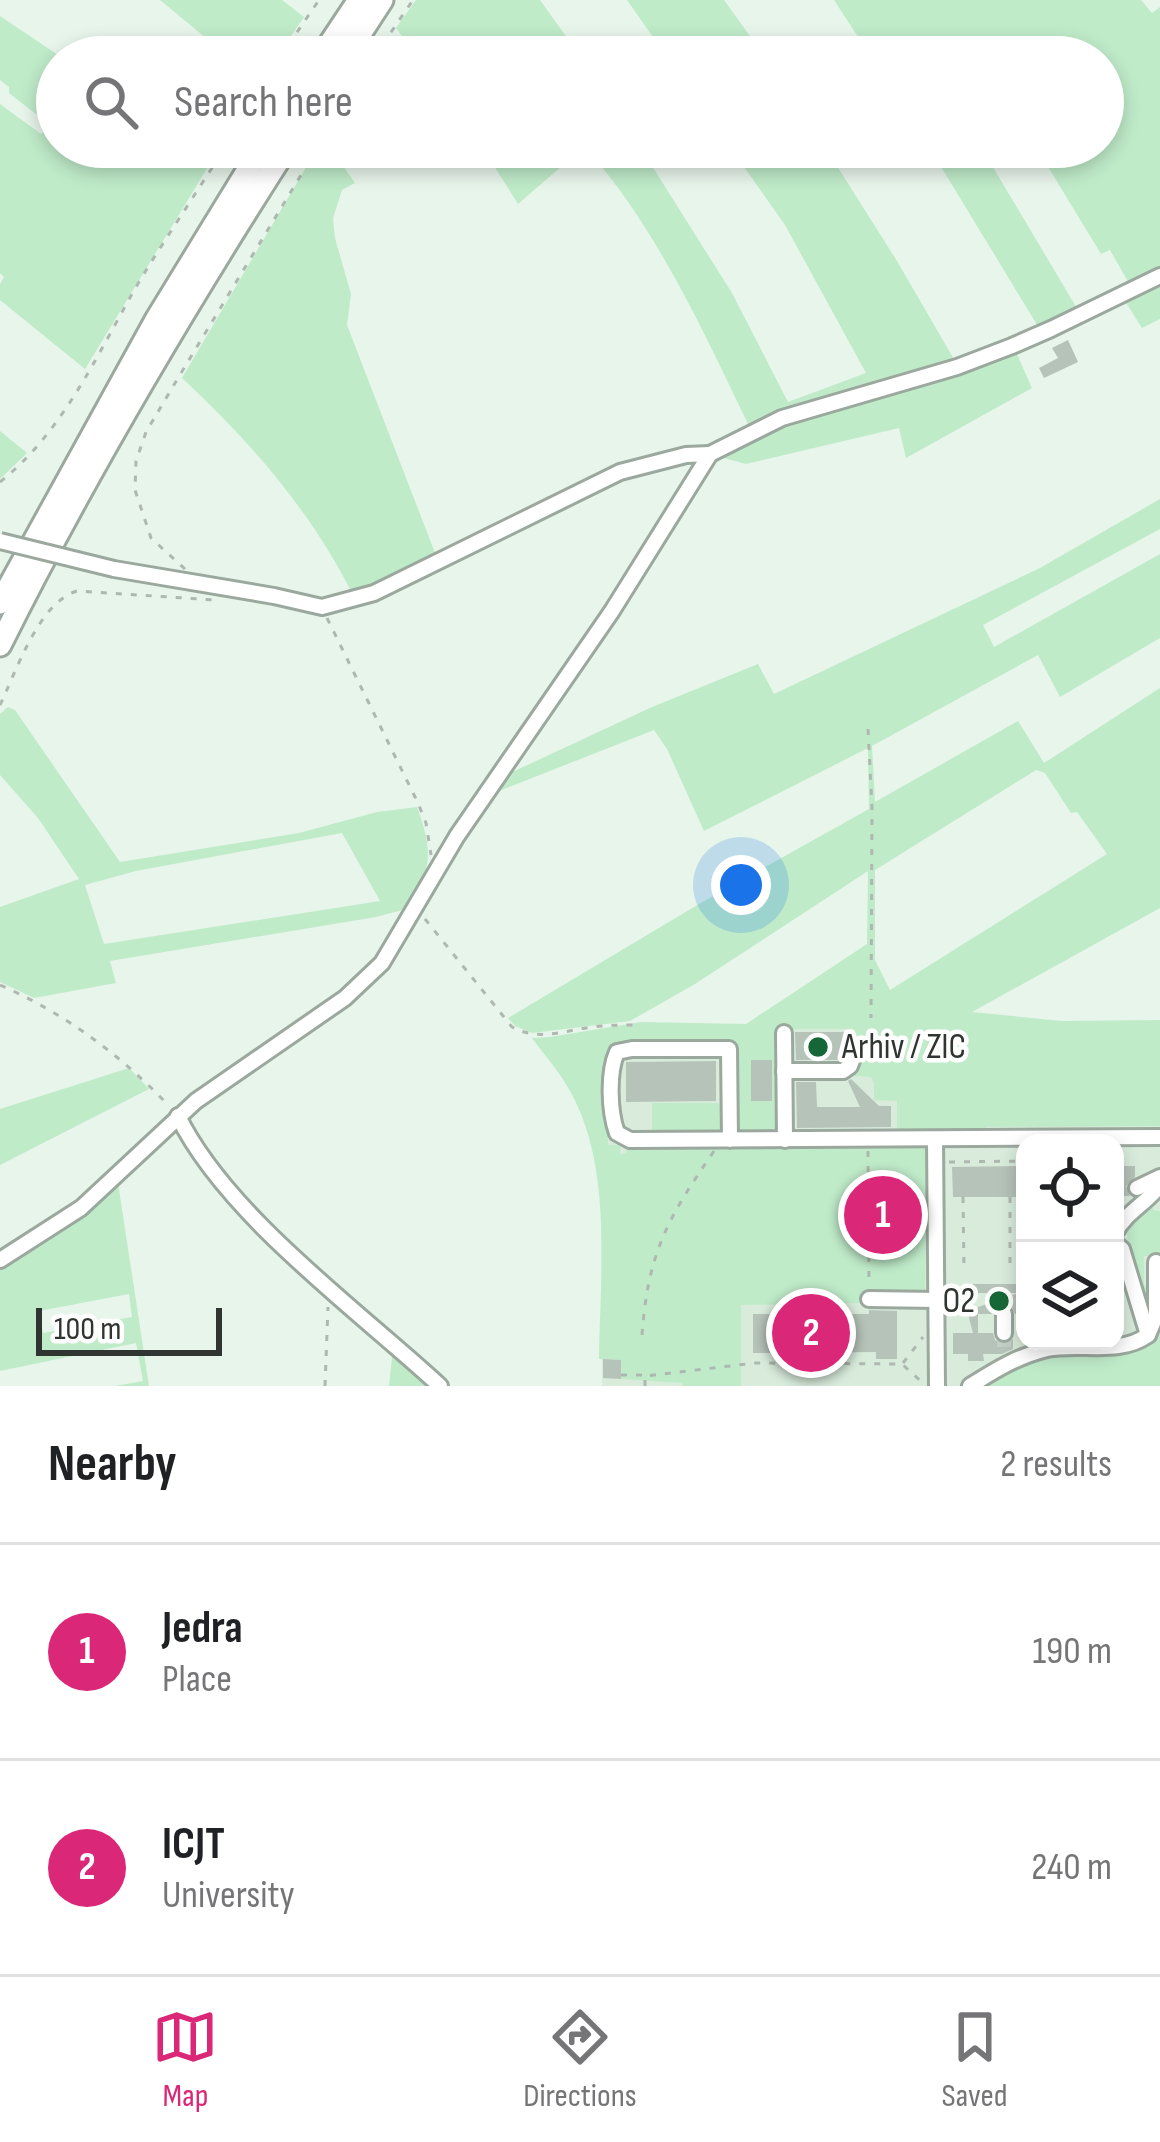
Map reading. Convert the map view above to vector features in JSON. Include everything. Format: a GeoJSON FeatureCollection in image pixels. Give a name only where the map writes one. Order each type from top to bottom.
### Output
{"type":"FeatureCollection","features":[{"type":"Feature","properties":{"kind":"highway"},"geometry":{"type":"LineString","coordinates":[[335,36],[359,0]]}},
{"type":"Feature","properties":{"kind":"highway"},"geometry":{"type":"LineString","coordinates":[[359,36],[382,0]]}},
{"type":"Feature","properties":{"kind":"highway"},"geometry":{"type":"LineString","coordinates":[[0,603],[156,320],[249,168]]}},
{"type":"Feature","properties":{"kind":"highway"},"geometry":{"type":"LineString","coordinates":[[0,645],[38,568],[274,168]]}},
{"type":"Feature","properties":{"kind":"street"},"geometry":{"type":"LineString","coordinates":[[0,541],[204,586],[322,607],[344,604],[620,472],[668,458],[710,454],[782,418],[957,367],[1052,329],[1160,276]]}},
{"type":"Feature","properties":{"kind":"street"},"geometry":{"type":"LineString","coordinates":[[0,1260],[81,1208],[178,1116],[344,998],[382,963],[457,836],[612,611],[710,454]]}},
{"type":"Feature","properties":{"kind":"street"},"geometry":{"type":"LineString","coordinates":[[784,1033],[785,1140]]}},
{"type":"Feature","properties":{"kind":"street"},"geometry":{"type":"LineString","coordinates":[[726,1140],[729,1049],[632,1048],[613,1057],[613,1118],[617,1133],[630,1140],[726,1140],[785,1140],[1160,1137]]}},
{"type":"Feature","properties":{"kind":"street"},"geometry":{"type":"LineString","coordinates":[[784,1072],[843,1071],[853,1058]]}},
{"type":"Feature","properties":{"kind":"street"},"geometry":{"type":"LineString","coordinates":[[178,1116],[192,1143],[238,1199],[440,1386]]}},
{"type":"Feature","properties":{"kind":"street"},"geometry":{"type":"LineString","coordinates":[[935,1139],[937,1386]]}},
{"type":"Feature","properties":{"kind":"street"},"geometry":{"type":"LineString","coordinates":[[1137,1187],[1160,1181]]}},
{"type":"Feature","properties":{"kind":"street"},"geometry":{"type":"LineString","coordinates":[[1124,1218],[1160,1181]]}},
{"type":"Feature","properties":{"kind":"street"},"geometry":{"type":"LineString","coordinates":[[1124,1256],[1148,1335]]}},
{"type":"Feature","properties":{"kind":"street"},"geometry":{"type":"LineString","coordinates":[[1124,1345],[1148,1335],[1156,1316],[1156,1262]]}},
{"type":"Feature","properties":{"kind":"street"},"geometry":{"type":"LineString","coordinates":[[869,1299],[937,1310]]}},
{"type":"Feature","properties":{"kind":"street"},"geometry":{"type":"LineString","coordinates":[[1004,1314],[1004,1333]]}},
{"type":"Feature","properties":{"kind":"street"},"geometry":{"type":"LineString","coordinates":[[970,1386],[1004,1359],[1044,1350]]}},
{"type":"Feature","properties":{"kind":"path"},"geometry":{"type":"LineString","coordinates":[[294,36],[319,0]]}},
{"type":"Feature","properties":{"kind":"path"},"geometry":{"type":"LineString","coordinates":[[388,36],[413,0]]}},
{"type":"Feature","properties":{"kind":"path"},"geometry":{"type":"LineString","coordinates":[[0,482],[34,451],[63,414],[212,168]]}},
{"type":"Feature","properties":{"kind":"path"},"geometry":{"type":"LineString","coordinates":[[204,586],[152,538],[135,490],[136,461],[146,432],[305,168]]}},
{"type":"Feature","properties":{"kind":"path"},"geometry":{"type":"LineString","coordinates":[[0,705],[44,618],[69,592],[214,601]]}},
{"type":"Feature","properties":{"kind":"path"},"geometry":{"type":"LineString","coordinates":[[322,607],[426,824],[430,881]]}},
{"type":"Feature","properties":{"kind":"path"},"geometry":{"type":"LineString","coordinates":[[868,729],[872,1018]]}},
{"type":"Feature","properties":{"kind":"path"},"geometry":{"type":"LineString","coordinates":[[415,910],[512,1028],[553,1035],[635,1025]]}},
{"type":"Feature","properties":{"kind":"path"},"geometry":{"type":"LineString","coordinates":[[0,985],[51,1011],[117,1056],[178,1116]]}},
{"type":"Feature","properties":{"kind":"path"},"geometry":{"type":"LineString","coordinates":[[868,1139],[869,1299]]}},
{"type":"Feature","properties":{"kind":"path"},"geometry":{"type":"LineString","coordinates":[[642,1335],[648,1279],[661,1239],[692,1184],[726,1140]]}},
{"type":"Feature","properties":{"kind":"path"},"geometry":{"type":"LineString","coordinates":[[936,1162],[1016,1161]]}},
{"type":"Feature","properties":{"kind":"path"},"geometry":{"type":"LineString","coordinates":[[963,1197],[964,1269]]}},
{"type":"Feature","properties":{"kind":"path"},"geometry":{"type":"LineString","coordinates":[[1010,1197],[1010,1269]]}},
{"type":"Feature","properties":{"kind":"path"},"geometry":{"type":"LineString","coordinates":[[325,1386],[330,1288]]}},
{"type":"Feature","properties":{"kind":"path"},"geometry":{"type":"LineString","coordinates":[[902,1364],[937,1310],[966,1312]]}},
{"type":"Feature","properties":{"kind":"path"},"geometry":{"type":"LineString","coordinates":[[800,1352],[800,1377]]}},
{"type":"Feature","properties":{"kind":"path"},"geometry":{"type":"LineString","coordinates":[[621,1375],[754,1363],[902,1364],[926,1386]]}},
{"type":"Feature","properties":{"kind":"path"},"geometry":{"type":"LineString","coordinates":[[645,1376],[646,1386]]}},
{"type":"Feature","properties":{"kind":"shaded area"},"geometry":{"type":"Polygon","coordinates":[[[1160,1023],[1160,1386],[602,1386],[600,1029],[1160,1023]]]}},
{"type":"Feature","properties":{"kind":"green space"},"geometry":{"type":"Polygon","coordinates":[[[160,0],[282,0],[304,17],[291,36],[204,36],[160,0]]]}},
{"type":"Feature","properties":{"kind":"green space"},"geometry":{"type":"Polygon","coordinates":[[[416,0],[540,0],[566,36],[402,36],[396,28],[416,0]]]}},
{"type":"Feature","properties":{"kind":"green space"},"geometry":{"type":"Polygon","coordinates":[[[627,0],[724,0],[750,36],[652,36],[627,0]]]}},
{"type":"Feature","properties":{"kind":"green space"},"geometry":{"type":"Polygon","coordinates":[[[834,0],[1141,0],[1152,13],[1160,7],[1160,270],[1130,285],[1110,250],[1101,254],[1049,168],[1124,168],[1124,36],[857,36],[834,0]]]}},
{"type":"Feature","properties":{"kind":"green space"},"geometry":{"type":"Polygon","coordinates":[[[0,16],[36,40],[36,114],[0,80],[0,16]]]}},
{"type":"Feature","properties":{"kind":"green space"},"geometry":{"type":"Polygon","coordinates":[[[0,104],[36,130],[36,168],[207,168],[85,369],[0,300],[4,277],[0,273],[0,104]]]}},
{"type":"Feature","properties":{"kind":"green space"},"geometry":{"type":"Polygon","coordinates":[[[306,168],[345,168],[355,183],[342,190],[333,218],[351,294],[347,325],[437,558],[352,593],[277,478],[182,378],[306,168]]]}},
{"type":"Feature","properties":{"kind":"green space"},"geometry":{"type":"Polygon","coordinates":[[[495,168],[560,168],[518,204],[495,168]]]}},
{"type":"Feature","properties":{"kind":"green space"},"geometry":{"type":"Polygon","coordinates":[[[603,168],[653,168],[732,293],[788,402],[866,373],[785,225],[745,168],[838,168],[955,361],[749,426],[656,245],[603,168]]]}},
{"type":"Feature","properties":{"kind":"green space"},"geometry":{"type":"Polygon","coordinates":[[[942,168],[993,168],[1078,310],[1039,328],[942,168]]]}},
{"type":"Feature","properties":{"kind":"green space"},"geometry":{"type":"Polygon","coordinates":[[[1160,285],[1160,319],[1142,328],[1125,301],[1160,285]]]}},
{"type":"Feature","properties":{"kind":"green space"},"geometry":{"type":"Polygon","coordinates":[[[1015,350],[1032,388],[906,458],[899,428],[746,464],[720,457],[764,431],[1015,350]]]}},
{"type":"Feature","properties":{"kind":"green space"},"geometry":{"type":"Polygon","coordinates":[[[0,431],[27,453],[0,479],[0,431]]]}},
{"type":"Feature","properties":{"kind":"green space"},"geometry":{"type":"Polygon","coordinates":[[[1160,499],[1160,529],[983,625],[994,647],[1160,554],[1160,638],[1060,697],[1038,655],[872,746],[875,802],[1018,721],[1044,763],[1160,688],[1160,908],[972,1012],[1062,1021],[1160,1020],[1160,1126],[986,1127],[979,1136],[906,1136],[897,1128],[897,1101],[874,1100],[871,1077],[854,1076],[853,1029],[780,1029],[781,1130],[776,1136],[739,1136],[735,1131],[734,1045],[618,1044],[607,1053],[608,1145],[621,1145],[620,1154],[627,1147],[926,1145],[925,1292],[861,1292],[860,1303],[741,1305],[741,1386],[621,1379],[621,1360],[599,1359],[601,1222],[593,1153],[570,1091],[532,1038],[641,1022],[746,1024],[867,944],[868,871],[630,1021],[532,1033],[508,1018],[869,809],[868,748],[704,831],[654,730],[494,793],[506,775],[652,707],[758,664],[774,694],[1040,568],[1160,499]],[[1036,770],[875,870],[875,960],[890,990],[1107,854],[1077,812],[1071,813],[1045,773],[1036,770]]]}},
{"type":"Feature","properties":{"kind":"green space"},"geometry":{"type":"Polygon","coordinates":[[[8,707],[15,710],[120,862],[299,833],[377,812],[417,807],[428,847],[423,881],[410,908],[110,961],[116,983],[34,998],[0,982],[0,907],[79,879],[38,818],[0,775],[0,714],[8,707]],[[342,833],[136,871],[85,885],[104,944],[380,901],[342,833]]]}},
{"type":"Feature","properties":{"kind":"green space"},"geometry":{"type":"Polygon","coordinates":[[[129,1068],[149,1089],[0,1165],[0,1109],[129,1068]]]}},
{"type":"Feature","properties":{"kind":"green space"},"geometry":{"type":"Polygon","coordinates":[[[652,1103],[718,1103],[724,1109],[721,1134],[652,1136],[652,1103]]]}},
{"type":"Feature","properties":{"kind":"green space"},"geometry":{"type":"Polygon","coordinates":[[[118,1183],[149,1386],[115,1386],[143,1381],[136,1343],[0,1371],[0,1267],[91,1207],[118,1183]],[[129,1294],[39,1311],[43,1333],[132,1317],[129,1294]]]}},
{"type":"Feature","properties":{"kind":"green space"},"geometry":{"type":"Polygon","coordinates":[[[1153,1202],[1153,1210],[1160,1211],[1160,1255],[1144,1256],[1150,1318],[1133,1272],[1126,1222],[1153,1202]]]}},
{"type":"Feature","properties":{"kind":"green space"},"geometry":{"type":"Polygon","coordinates":[[[1160,1326],[1160,1386],[975,1386],[1008,1366],[1055,1353],[1138,1350],[1150,1344],[1160,1326]]]}},
{"type":"Feature","properties":{"kind":"green space"},"geometry":{"type":"Polygon","coordinates":[[[393,1348],[436,1386],[389,1386],[393,1348]]]}},
{"type":"Feature","properties":{"kind":"building"},"geometry":{"type":"Polygon","coordinates":[[[1068,340],[1078,362],[1044,378],[1039,368],[1058,358],[1052,348],[1068,340]]]}},
{"type":"Feature","properties":{"kind":"building","name":"Arhiv / ZIC"},"geometry":{"type":"Polygon","coordinates":[[[795,1032],[848,1032],[848,1048],[839,1060],[796,1060],[795,1032]]]}},
{"type":"Feature","properties":{"kind":"building"},"geometry":{"type":"Polygon","coordinates":[[[751,1060],[772,1060],[772,1101],[751,1101],[751,1060]]]}},
{"type":"Feature","properties":{"kind":"building"},"geometry":{"type":"Polygon","coordinates":[[[716,1061],[716,1101],[626,1102],[626,1062],[716,1061]]]}},
{"type":"Feature","properties":{"kind":"building"},"geometry":{"type":"Polygon","coordinates":[[[851,1079],[879,1106],[891,1106],[891,1127],[797,1128],[796,1082],[816,1082],[817,1107],[860,1107],[851,1079]]]}},
{"type":"Feature","properties":{"kind":"building"},"geometry":{"type":"Polygon","coordinates":[[[1016,1166],[1016,1197],[953,1197],[952,1167],[1016,1166]]]}},
{"type":"Feature","properties":{"kind":"building"},"geometry":{"type":"Polygon","coordinates":[[[1124,1166],[1135,1166],[1135,1177],[1126,1186],[1130,1196],[1124,1196],[1124,1166]]]}},
{"type":"Feature","properties":{"kind":"building"},"geometry":{"type":"Polygon","coordinates":[[[973,1284],[1016,1284],[1016,1293],[973,1293],[973,1284]]]}},
{"type":"Feature","properties":{"kind":"building"},"geometry":{"type":"Polygon","coordinates":[[[1016,1294],[1016,1314],[1011,1305],[1003,1303],[993,1314],[978,1314],[978,1333],[993,1333],[1003,1344],[1013,1339],[1013,1349],[983,1354],[984,1361],[953,1354],[953,1333],[973,1333],[964,1312],[1016,1294]]]}},
{"type":"Feature","properties":{"kind":"building"},"geometry":{"type":"Polygon","coordinates":[[[869,1310],[897,1311],[897,1359],[876,1359],[876,1352],[753,1353],[753,1314],[869,1314],[869,1310]]]}},
{"type":"Feature","properties":{"kind":"building"},"geometry":{"type":"Polygon","coordinates":[[[603,1359],[621,1360],[621,1379],[603,1378],[603,1359]]]}},
{"type":"Feature","properties":{"kind":"tunnel"},"geometry":{"type":"LineString","coordinates":[[1004,1333],[1004,1354]]}},
{"type":"Feature","properties":{"kind":"place","name":"Arhiv / ZIC"},"geometry":{"type":"Point","coordinates":[818,1047]}},
{"type":"Feature","properties":{"kind":"place","name":"Jedra"},"geometry":{"type":"Point","coordinates":[883,1215]}},
{"type":"Feature","properties":{"kind":"place","name":"O2"},"geometry":{"type":"Point","coordinates":[999,1301]}},
{"type":"Feature","properties":{"kind":"place","name":"ICJT"},"geometry":{"type":"Point","coordinates":[811,1333]}}]}
